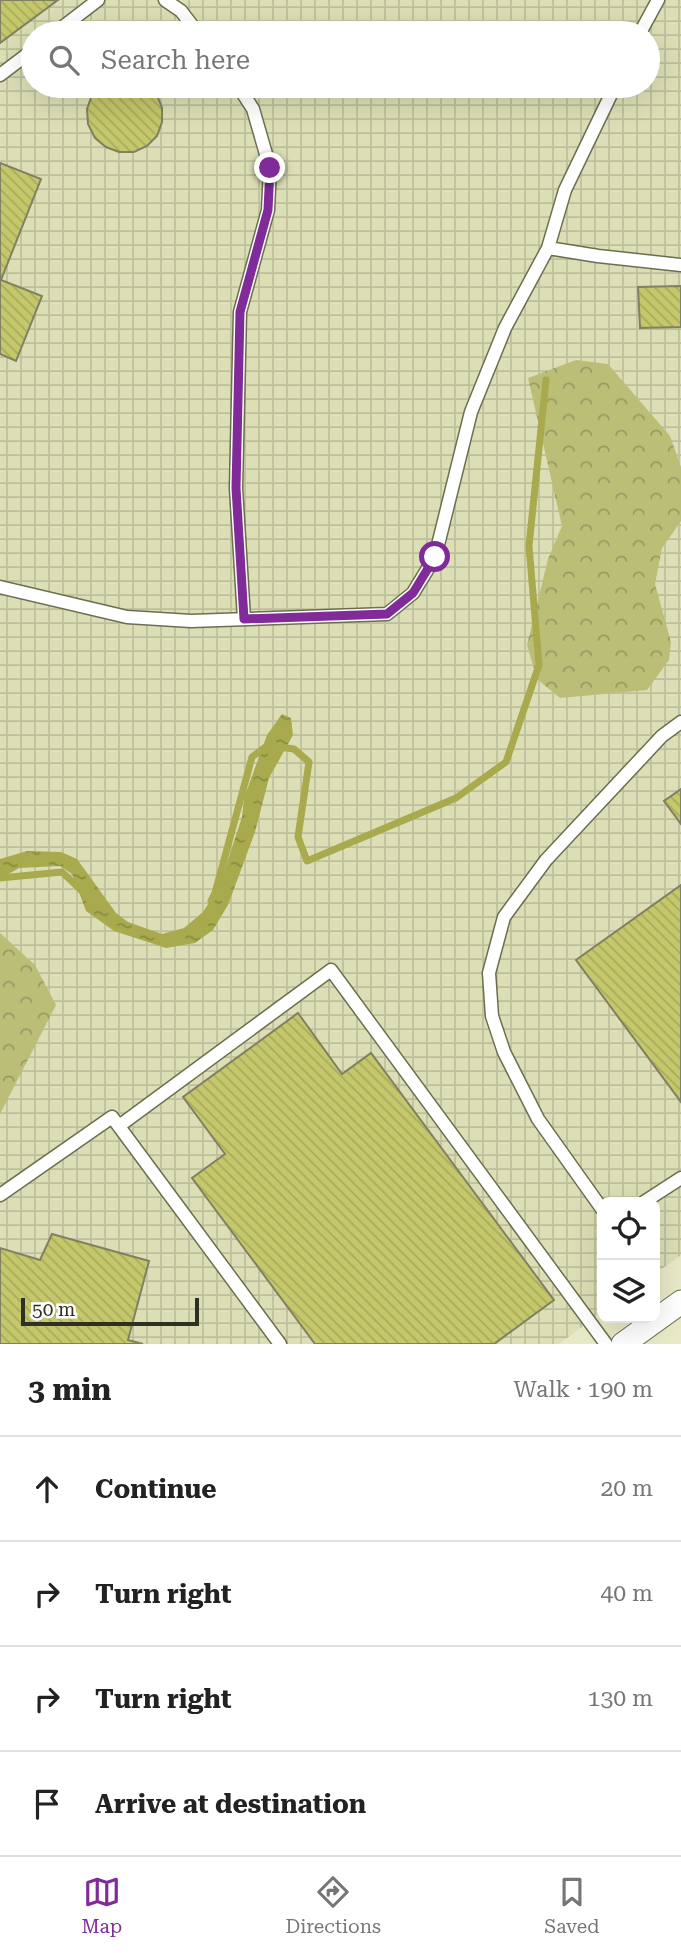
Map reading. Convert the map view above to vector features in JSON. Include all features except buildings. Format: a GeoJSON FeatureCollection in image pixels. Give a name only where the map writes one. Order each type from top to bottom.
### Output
{"type":"FeatureCollection","features":[{"type":"Feature","properties":{"kind":"street"},"geometry":{"type":"LineString","coordinates":[[660,1311],[681,1302]]}},
{"type":"Feature","properties":{"kind":"street"},"geometry":{"type":"LineString","coordinates":[[623,1344],[645,1323]]}},
{"type":"Feature","properties":{"kind":"lane"},"geometry":{"type":"LineString","coordinates":[[70,21],[97,0]]}},
{"type":"Feature","properties":{"kind":"lane"},"geometry":{"type":"LineString","coordinates":[[165,0],[181,11],[189,21]]}},
{"type":"Feature","properties":{"kind":"lane"},"geometry":{"type":"LineString","coordinates":[[647,21],[658,0]]}},
{"type":"Feature","properties":{"kind":"lane"},"geometry":{"type":"LineString","coordinates":[[0,75],[21,59]]}},
{"type":"Feature","properties":{"kind":"lane"},"geometry":{"type":"LineString","coordinates":[[244,619],[236,488],[240,312],[268,210],[270,168],[253,109],[246,98]]}},
{"type":"Feature","properties":{"kind":"lane"},"geometry":{"type":"LineString","coordinates":[[0,587],[127,617],[191,621],[387,614],[413,593],[435,557],[471,412],[505,328],[548,248],[565,190],[609,98]]}},
{"type":"Feature","properties":{"kind":"lane"},"geometry":{"type":"LineString","coordinates":[[548,248],[681,264]]}},
{"type":"Feature","properties":{"kind":"lane"},"geometry":{"type":"LineString","coordinates":[[597,1202],[538,1119],[504,1052],[492,1016],[489,973],[504,917],[546,860],[662,736],[681,722]]}},
{"type":"Feature","properties":{"kind":"lane"},"geometry":{"type":"LineString","coordinates":[[119,1126],[331,970],[606,1344]]}},
{"type":"Feature","properties":{"kind":"lane"},"geometry":{"type":"LineString","coordinates":[[0,1195],[112,1117],[280,1344]]}},
{"type":"Feature","properties":{"kind":"lane"},"geometry":{"type":"LineString","coordinates":[[652,1197],[681,1178]]}},
{"type":"Feature","properties":{"kind":"shaded area"},"geometry":{"type":"Polygon","coordinates":[[[0,0],[681,0],[681,1255],[660,1270],[660,1197],[597,1197],[597,1316],[559,1344],[0,1344],[0,0]]]}},
{"type":"Feature","properties":{"kind":"green space"},"geometry":{"type":"Polygon","coordinates":[[[576,360],[608,364],[670,436],[681,467],[681,521],[662,548],[655,584],[671,642],[669,660],[647,690],[560,698],[537,679],[527,645],[548,559],[562,526],[528,378],[576,360]]]}},
{"type":"Feature","properties":{"kind":"green space"},"geometry":{"type":"Polygon","coordinates":[[[0,933],[35,965],[56,1005],[0,1114],[0,933]]]}},
{"type":"Feature","properties":{"kind":"water"},"geometry":{"type":"Polygon","coordinates":[[[282,714],[291,718],[293,735],[269,778],[255,832],[228,905],[213,930],[195,943],[166,948],[114,931],[86,911],[72,874],[60,866],[19,868],[0,879],[0,859],[27,851],[61,852],[77,859],[116,913],[128,922],[162,934],[184,928],[203,912],[219,887],[242,817],[244,798],[267,735],[282,714]]]}},
{"type":"Feature","properties":{"kind":"waterway"},"geometry":{"type":"LineString","coordinates":[[279,747],[294,749],[309,762],[298,837],[307,861],[456,798],[506,762],[539,665],[529,546],[546,380]]}},
{"type":"Feature","properties":{"kind":"waterway"},"geometry":{"type":"LineString","coordinates":[[211,901],[252,757],[268,745]]}},
{"type":"Feature","properties":{"kind":"waterway"},"geometry":{"type":"LineString","coordinates":[[0,878],[62,872],[82,891]]}},
{"type":"Feature","properties":{"kind":"route"},"geometry":{"type":"LineString","coordinates":[[270,168],[268,210],[240,312],[236,488],[244,619],[387,614],[413,593],[435,557]]}}]}
